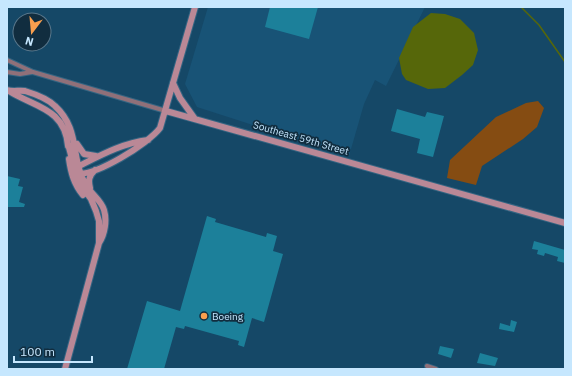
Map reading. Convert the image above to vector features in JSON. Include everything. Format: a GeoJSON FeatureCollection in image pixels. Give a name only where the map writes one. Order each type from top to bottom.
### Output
{"type":"FeatureCollection","features":[{"type":"Feature","properties":{"kind":"main road"},"geometry":{"type":"LineString","coordinates":[[79,173],[95,170],[135,150],[149,140],[160,128],[195,7]]}},
{"type":"Feature","properties":{"kind":"main road"},"geometry":{"type":"LineString","coordinates":[[173,83],[180,98],[195,119]]}},
{"type":"Feature","properties":{"kind":"main road"},"geometry":{"type":"LineString","coordinates":[[8,91],[24,91],[41,97],[55,106],[67,119],[80,151],[84,154],[100,156]]}},
{"type":"Feature","properties":{"kind":"main road"},"geometry":{"type":"LineString","coordinates":[[8,91],[18,97],[47,109],[57,118],[64,129],[68,146],[71,174],[74,183],[82,194],[93,204]]}},
{"type":"Feature","properties":{"kind":"main road","name":"Southeast 59th Street"},"geometry":{"type":"LineString","coordinates":[[166,111],[565,224]]}},
{"type":"Feature","properties":{"kind":"main road"},"geometry":{"type":"LineString","coordinates":[[65,369],[99,243],[99,221],[93,204],[78,181],[79,166],[75,139]]}},
{"type":"Feature","properties":{"kind":"main road"},"geometry":{"type":"LineString","coordinates":[[79,166],[131,142],[149,140]]}},
{"type":"Feature","properties":{"kind":"main road"},"geometry":{"type":"LineString","coordinates":[[68,146],[79,173],[104,210],[104,236],[99,243]]}},
{"type":"Feature","properties":{"kind":"main road"},"geometry":{"type":"LineString","coordinates":[[91,192],[88,181],[95,170]]}},
{"type":"Feature","properties":{"kind":"street","name":"Southeast 59th Street"},"geometry":{"type":"LineString","coordinates":[[7,60],[33,72],[166,111]]}},
{"type":"Feature","properties":{"kind":"street","name":"Southeast 59th Street"},"geometry":{"type":"LineString","coordinates":[[7,72],[20,74],[33,72]]}},
{"type":"Feature","properties":{"kind":"street"},"geometry":{"type":"LineString","coordinates":[[427,366],[436,369]]}},
{"type":"Feature","properties":{"kind":"shaded area"},"geometry":{"type":"Polygon","coordinates":[[[208,7],[425,7],[386,86],[375,80],[364,104],[349,156],[197,107],[185,84],[208,7]]]}},
{"type":"Feature","properties":{"kind":"shaded area"},"geometry":{"type":"Polygon","coordinates":[[[431,13],[445,14],[460,19],[474,33],[478,50],[473,65],[445,88],[428,89],[406,80],[402,74],[399,58],[413,27],[431,13]]]}},
{"type":"Feature","properties":{"kind":"shaded area"},"geometry":{"type":"Polygon","coordinates":[[[538,101],[544,108],[537,127],[523,139],[482,166],[476,185],[447,178],[450,160],[496,117],[526,103],[538,101]]]}},
{"type":"Feature","properties":{"kind":"building"},"geometry":{"type":"Polygon","coordinates":[[[270,7],[318,7],[309,39],[265,27],[270,7]]]}},
{"type":"Feature","properties":{"kind":"building"},"geometry":{"type":"Polygon","coordinates":[[[397,109],[425,117],[427,112],[444,116],[433,157],[417,153],[420,139],[391,131],[397,109]]]}},
{"type":"Feature","properties":{"kind":"building"},"geometry":{"type":"Polygon","coordinates":[[[7,176],[20,179],[18,186],[23,187],[19,202],[25,204],[24,207],[7,207],[7,176]]]}},
{"type":"Feature","properties":{"kind":"building"},"geometry":{"type":"Polygon","coordinates":[[[207,216],[216,219],[215,222],[266,237],[267,233],[277,236],[273,251],[283,254],[264,322],[252,318],[244,347],[238,345],[239,341],[185,326],[184,329],[176,327],[164,369],[127,369],[147,301],[180,311],[207,216]]]}},
{"type":"Feature","properties":{"kind":"building"},"geometry":{"type":"Polygon","coordinates":[[[534,241],[565,250],[565,263],[557,261],[558,257],[545,253],[544,256],[537,254],[538,250],[532,249],[534,241]]]}},
{"type":"Feature","properties":{"kind":"building"},"geometry":{"type":"Polygon","coordinates":[[[511,320],[517,322],[514,332],[499,329],[500,323],[510,326],[511,320]]]}},
{"type":"Feature","properties":{"kind":"building"},"geometry":{"type":"Polygon","coordinates":[[[440,346],[454,349],[451,358],[438,354],[440,346]]]}},
{"type":"Feature","properties":{"kind":"building"},"geometry":{"type":"Polygon","coordinates":[[[480,353],[498,358],[495,366],[477,363],[480,353]]]}},
{"type":"Feature","properties":{"kind":"waterway"},"geometry":{"type":"LineString","coordinates":[[521,7],[539,25],[565,62]]}},
{"type":"Feature","properties":{"kind":"place","name":"Boeing"},"geometry":{"type":"Point","coordinates":[204,316]}}]}
